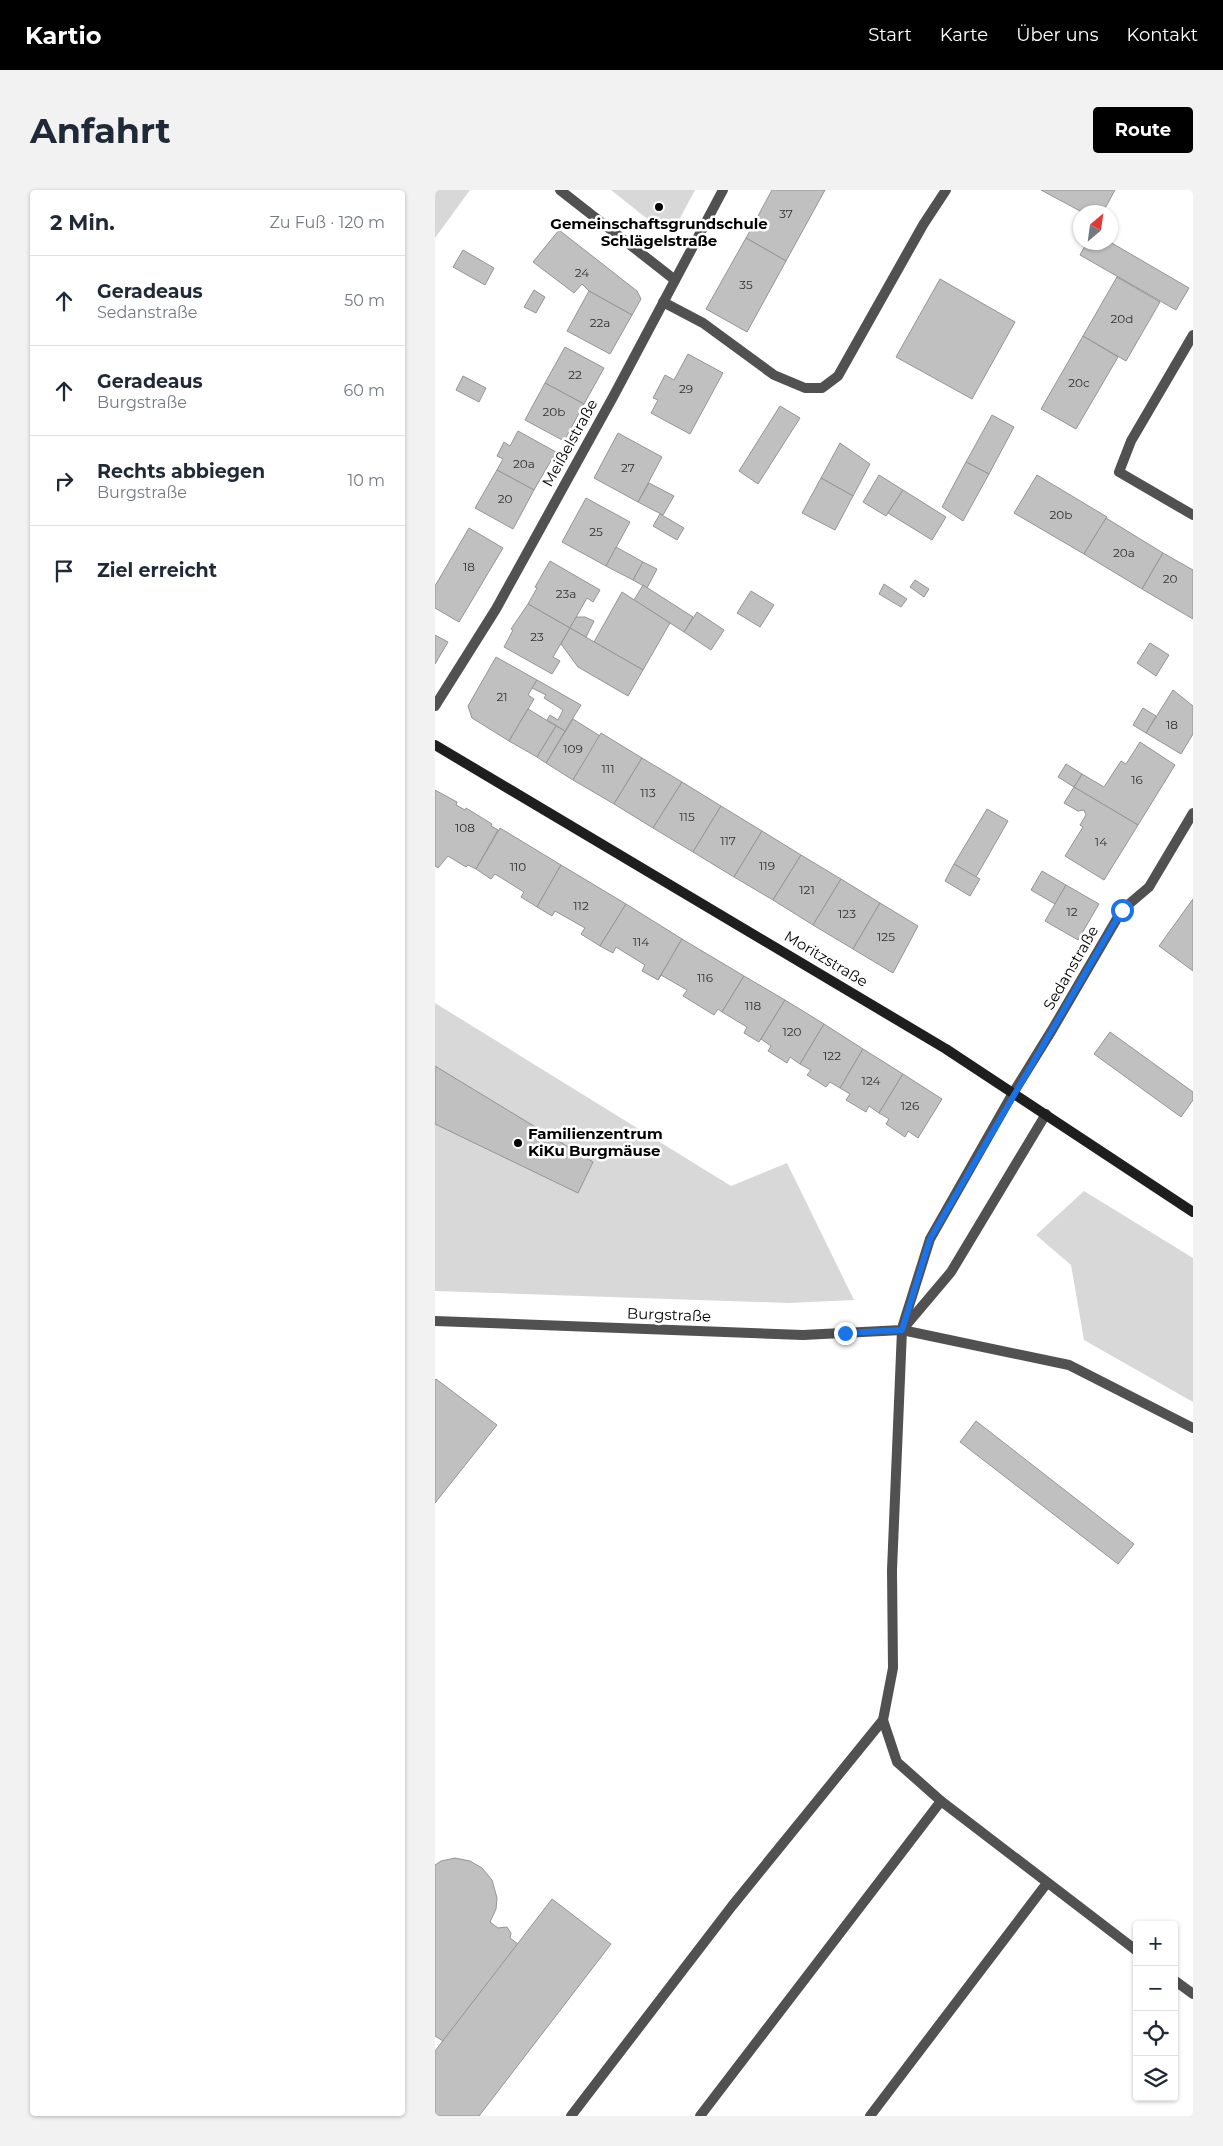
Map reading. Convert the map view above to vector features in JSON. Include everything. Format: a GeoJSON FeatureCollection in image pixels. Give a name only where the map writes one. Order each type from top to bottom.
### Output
{"type":"FeatureCollection","features":[{"type":"Feature","properties":{"kind":"main road","name":"Moritzstraße"},"geometry":{"type":"LineString","coordinates":[[435,745],[946,1049],[1193,1212]]}},
{"type":"Feature","properties":{"kind":"street"},"geometry":{"type":"LineString","coordinates":[[560,190],[675,280]]}},
{"type":"Feature","properties":{"kind":"street","name":"Meißelstraße"},"geometry":{"type":"LineString","coordinates":[[435,706],[496,609],[723,190]]}},
{"type":"Feature","properties":{"kind":"street"},"geometry":{"type":"LineString","coordinates":[[663,302],[703,323],[774,375],[805,388],[822,388],[838,376],[923,224],[946,190]]}},
{"type":"Feature","properties":{"kind":"street"},"geometry":{"type":"LineString","coordinates":[[1193,335],[1131,441],[1119,472],[1193,515]]}},
{"type":"Feature","properties":{"kind":"street","name":"Sedanstraße"},"geometry":{"type":"LineString","coordinates":[[1013,1093],[1122,910],[1149,887],[1193,813]]}},
{"type":"Feature","properties":{"kind":"street"},"geometry":{"type":"LineString","coordinates":[[571,2116],[732,1906],[883,1720],[893,1668],[892,1570],[902,1330],[930,1239],[1013,1093]]}},
{"type":"Feature","properties":{"kind":"street"},"geometry":{"type":"LineString","coordinates":[[902,1330],[951,1272],[1046,1114]]}},
{"type":"Feature","properties":{"kind":"street","name":"Burgstraße"},"geometry":{"type":"LineString","coordinates":[[435,1321],[803,1335],[902,1330],[1069,1365],[1193,1428]]}},
{"type":"Feature","properties":{"kind":"street"},"geometry":{"type":"LineString","coordinates":[[883,1720],[897,1762],[941,1801],[1133,1948]]}},
{"type":"Feature","properties":{"kind":"street"},"geometry":{"type":"LineString","coordinates":[[700,2116],[941,1801]]}},
{"type":"Feature","properties":{"kind":"street"},"geometry":{"type":"LineString","coordinates":[[870,2116],[1047,1883]]}},
{"type":"Feature","properties":{"kind":"street"},"geometry":{"type":"LineString","coordinates":[[1178,1983],[1193,1994]]}},
{"type":"Feature","properties":{"kind":"shaded area"},"geometry":{"type":"Polygon","coordinates":[[[435,190],[470,190],[435,238],[435,190]]]}},
{"type":"Feature","properties":{"kind":"shaded area","name":"Gemeinschaftsgrundschule Schlägelstraße"},"geometry":{"type":"Polygon","coordinates":[[[611,190],[695,190],[677,224],[660,229],[611,190]]]}},
{"type":"Feature","properties":{"kind":"shaded area"},"geometry":{"type":"Polygon","coordinates":[[[435,1003],[731,1186],[787,1163],[854,1300],[788,1303],[435,1291],[435,1003]]]}},
{"type":"Feature","properties":{"kind":"shaded area"},"geometry":{"type":"Polygon","coordinates":[[[1084,1191],[1193,1258],[1193,1402],[1084,1340],[1071,1265],[1036,1235],[1084,1191]]]}},
{"type":"Feature","properties":{"kind":"building"},"geometry":{"type":"Polygon","coordinates":[[[772,190],[825,190],[786,261],[746,238],[772,190]]]}},
{"type":"Feature","properties":{"kind":"building"},"geometry":{"type":"Polygon","coordinates":[[[1041,190],[1115,190],[1107,205],[1073,205],[1073,207],[1041,190]]]}},
{"type":"Feature","properties":{"kind":"building"},"geometry":{"type":"Polygon","coordinates":[[[559,230],[637,291],[641,299],[632,315],[589,291],[582,284],[574,293],[533,262],[559,230]]]}},
{"type":"Feature","properties":{"kind":"building"},"geometry":{"type":"Polygon","coordinates":[[[746,238],[786,261],[747,332],[706,309],[746,238]]]}},
{"type":"Feature","properties":{"kind":"building"},"geometry":{"type":"Polygon","coordinates":[[[1118,247],[1189,288],[1176,310],[1080,255],[1083,250],[1118,250],[1118,247]]]}},
{"type":"Feature","properties":{"kind":"building"},"geometry":{"type":"Polygon","coordinates":[[[463,250],[494,268],[485,285],[453,267],[463,250]]]}},
{"type":"Feature","properties":{"kind":"building"},"geometry":{"type":"Polygon","coordinates":[[[1117,277],[1160,302],[1126,361],[1083,336],[1117,277]]]}},
{"type":"Feature","properties":{"kind":"building"},"geometry":{"type":"Polygon","coordinates":[[[940,279],[1015,322],[972,399],[896,357],[940,279]]]}},
{"type":"Feature","properties":{"kind":"building"},"geometry":{"type":"Polygon","coordinates":[[[534,290],[545,297],[536,313],[524,307],[534,290]]]}},
{"type":"Feature","properties":{"kind":"building"},"geometry":{"type":"Polygon","coordinates":[[[589,291],[632,315],[610,354],[567,331],[589,291]]]}},
{"type":"Feature","properties":{"kind":"building"},"geometry":{"type":"Polygon","coordinates":[[[1083,336],[1118,357],[1076,429],[1041,409],[1083,336]]]}},
{"type":"Feature","properties":{"kind":"building"},"geometry":{"type":"Polygon","coordinates":[[[565,347],[604,368],[584,404],[545,383],[565,347]]]}},
{"type":"Feature","properties":{"kind":"building"},"geometry":{"type":"Polygon","coordinates":[[[688,354],[723,373],[690,434],[651,413],[658,400],[653,398],[665,375],[674,380],[688,354]]]}},
{"type":"Feature","properties":{"kind":"building"},"geometry":{"type":"Polygon","coordinates":[[[463,376],[486,388],[479,402],[456,390],[463,376]]]}},
{"type":"Feature","properties":{"kind":"building"},"geometry":{"type":"Polygon","coordinates":[[[545,383],[584,404],[564,441],[525,420],[545,383]]]}},
{"type":"Feature","properties":{"kind":"building"},"geometry":{"type":"Polygon","coordinates":[[[780,406],[800,418],[758,484],[739,471],[780,406]]]}},
{"type":"Feature","properties":{"kind":"building"},"geometry":{"type":"Polygon","coordinates":[[[992,415],[1014,427],[989,474],[966,462],[992,415]]]}},
{"type":"Feature","properties":{"kind":"building"},"geometry":{"type":"Polygon","coordinates":[[[518,431],[556,452],[534,490],[497,470],[503,459],[497,456],[504,442],[510,446],[518,431]]]}},
{"type":"Feature","properties":{"kind":"building"},"geometry":{"type":"Polygon","coordinates":[[[618,433],[662,457],[638,502],[594,478],[618,433]]]}},
{"type":"Feature","properties":{"kind":"building"},"geometry":{"type":"Polygon","coordinates":[[[840,443],[870,464],[853,496],[821,478],[840,443]]]}},
{"type":"Feature","properties":{"kind":"building"},"geometry":{"type":"Polygon","coordinates":[[[966,462],[989,474],[963,521],[942,507],[966,462]]]}},
{"type":"Feature","properties":{"kind":"building"},"geometry":{"type":"Polygon","coordinates":[[[497,470],[534,490],[513,529],[475,508],[497,470]]]}},
{"type":"Feature","properties":{"kind":"building"},"geometry":{"type":"Polygon","coordinates":[[[879,475],[903,490],[886,516],[863,502],[879,475]]]}},
{"type":"Feature","properties":{"kind":"building"},"geometry":{"type":"Polygon","coordinates":[[[1037,475],[1107,517],[1084,554],[1014,513],[1037,475]]]}},
{"type":"Feature","properties":{"kind":"building"},"geometry":{"type":"Polygon","coordinates":[[[821,478],[853,496],[835,530],[802,513],[821,478]]]}},
{"type":"Feature","properties":{"kind":"building"},"geometry":{"type":"Polygon","coordinates":[[[649,483],[674,496],[663,515],[638,502],[649,483]]]}},
{"type":"Feature","properties":{"kind":"building"},"geometry":{"type":"Polygon","coordinates":[[[903,490],[946,517],[932,540],[888,513],[903,490]]]}},
{"type":"Feature","properties":{"kind":"building"},"geometry":{"type":"Polygon","coordinates":[[[586,498],[630,522],[606,566],[562,542],[586,498]]]}},
{"type":"Feature","properties":{"kind":"building"},"geometry":{"type":"Polygon","coordinates":[[[660,514],[684,528],[677,540],[653,526],[660,514]]]}},
{"type":"Feature","properties":{"kind":"building"},"geometry":{"type":"Polygon","coordinates":[[[1106,518],[1163,553],[1142,589],[1084,554],[1106,518]]]}},
{"type":"Feature","properties":{"kind":"building"},"geometry":{"type":"Polygon","coordinates":[[[469,528],[503,548],[459,622],[435,608],[435,586],[469,528]]]}},
{"type":"Feature","properties":{"kind":"building"},"geometry":{"type":"Polygon","coordinates":[[[616,547],[643,562],[633,580],[606,566],[616,547]]]}},
{"type":"Feature","properties":{"kind":"building"},"geometry":{"type":"Polygon","coordinates":[[[1163,553],[1193,570],[1193,619],[1142,589],[1163,553]]]}},
{"type":"Feature","properties":{"kind":"building"},"geometry":{"type":"Polygon","coordinates":[[[550,561],[600,590],[593,602],[587,598],[570,628],[528,604],[537,588],[535,587],[550,561]]]}},
{"type":"Feature","properties":{"kind":"building"},"geometry":{"type":"Polygon","coordinates":[[[643,562],[657,569],[647,588],[633,580],[643,562]]]}},
{"type":"Feature","properties":{"kind":"building"},"geometry":{"type":"Polygon","coordinates":[[[915,580],[929,589],[924,597],[910,587],[915,580]]]}},
{"type":"Feature","properties":{"kind":"building"},"geometry":{"type":"Polygon","coordinates":[[[884,584],[907,599],[901,607],[879,594],[884,584]]]}},
{"type":"Feature","properties":{"kind":"building"},"geometry":{"type":"Polygon","coordinates":[[[643,585],[693,617],[684,632],[634,600],[643,585]]]}},
{"type":"Feature","properties":{"kind":"building"},"geometry":{"type":"Polygon","coordinates":[[[751,591],[774,605],[760,627],[737,613],[751,591]]]}},
{"type":"Feature","properties":{"kind":"building"},"geometry":{"type":"Polygon","coordinates":[[[622,592],[670,623],[643,670],[594,642],[622,592]]]}},
{"type":"Feature","properties":{"kind":"building"},"geometry":{"type":"Polygon","coordinates":[[[528,604],[570,628],[553,657],[560,661],[552,674],[504,647],[513,630],[511,629],[528,604]]]}},
{"type":"Feature","properties":{"kind":"building"},"geometry":{"type":"Polygon","coordinates":[[[697,612],[724,630],[711,650],[684,632],[697,612]]]}},
{"type":"Feature","properties":{"kind":"building"},"geometry":{"type":"Polygon","coordinates":[[[576,617],[585,617],[594,621],[586,637],[570,628],[576,617]]]}},
{"type":"Feature","properties":{"kind":"building"},"geometry":{"type":"Polygon","coordinates":[[[570,628],[643,670],[628,696],[578,667],[561,644],[570,628]]]}},
{"type":"Feature","properties":{"kind":"building"},"geometry":{"type":"Polygon","coordinates":[[[435,635],[448,642],[435,664],[435,635]]]}},
{"type":"Feature","properties":{"kind":"building"},"geometry":{"type":"Polygon","coordinates":[[[1150,643],[1169,655],[1156,676],[1137,663],[1150,643]]]}},
{"type":"Feature","properties":{"kind":"building"},"geometry":{"type":"Polygon","coordinates":[[[496,657],[537,680],[528,695],[534,699],[509,741],[472,718],[468,706],[496,657]]]}},
{"type":"Feature","properties":{"kind":"building"},"geometry":{"type":"Polygon","coordinates":[[[537,680],[581,705],[565,731],[547,720],[550,715],[558,720],[563,710],[544,698],[546,695],[532,688],[537,680]]]}},
{"type":"Feature","properties":{"kind":"building"},"geometry":{"type":"Polygon","coordinates":[[[1173,690],[1193,706],[1193,734],[1181,754],[1146,733],[1173,690]]]}},
{"type":"Feature","properties":{"kind":"building"},"geometry":{"type":"Polygon","coordinates":[[[1143,708],[1156,716],[1146,733],[1133,725],[1143,708]]]}},
{"type":"Feature","properties":{"kind":"building"},"geometry":{"type":"Polygon","coordinates":[[[528,709],[556,726],[537,757],[509,741],[528,709]]]}},
{"type":"Feature","properties":{"kind":"building"},"geometry":{"type":"Polygon","coordinates":[[[573,719],[600,736],[573,780],[546,763],[573,719]]]}},
{"type":"Feature","properties":{"kind":"building"},"geometry":{"type":"Polygon","coordinates":[[[556,726],[565,731],[546,763],[537,757],[556,726]]]}},
{"type":"Feature","properties":{"kind":"building"},"geometry":{"type":"Polygon","coordinates":[[[601,733],[642,758],[614,804],[573,780],[601,733]]]}},
{"type":"Feature","properties":{"kind":"building"},"geometry":{"type":"Polygon","coordinates":[[[1140,742],[1175,765],[1138,825],[1074,787],[1082,774],[1104,787],[1121,761],[1126,764],[1140,742]]]}},
{"type":"Feature","properties":{"kind":"building"},"geometry":{"type":"Polygon","coordinates":[[[642,758],[682,782],[653,828],[614,804],[642,758]]]}},
{"type":"Feature","properties":{"kind":"building"},"geometry":{"type":"Polygon","coordinates":[[[1066,764],[1082,774],[1074,787],[1058,777],[1066,764]]]}},
{"type":"Feature","properties":{"kind":"building"},"geometry":{"type":"Polygon","coordinates":[[[682,782],[721,806],[693,852],[653,828],[682,782]]]}},
{"type":"Feature","properties":{"kind":"building"},"geometry":{"type":"Polygon","coordinates":[[[1074,787],[1138,825],[1104,880],[1065,856],[1083,827],[1080,825],[1086,815],[1084,810],[1078,811],[1064,803],[1074,787]]]}},
{"type":"Feature","properties":{"kind":"building"},"geometry":{"type":"Polygon","coordinates":[[[435,790],[457,802],[456,805],[465,810],[466,808],[492,824],[491,826],[498,830],[476,869],[468,865],[466,867],[448,856],[438,868],[435,866],[435,790]]]}},
{"type":"Feature","properties":{"kind":"building"},"geometry":{"type":"Polygon","coordinates":[[[721,806],[762,831],[734,877],[693,852],[721,806]]]}},
{"type":"Feature","properties":{"kind":"building"},"geometry":{"type":"Polygon","coordinates":[[[987,809],[1008,821],[976,877],[954,864],[987,809]]]}},
{"type":"Feature","properties":{"kind":"building"},"geometry":{"type":"Polygon","coordinates":[[[500,828],[561,865],[537,907],[521,897],[524,892],[495,874],[491,879],[476,869],[500,828]]]}},
{"type":"Feature","properties":{"kind":"building"},"geometry":{"type":"Polygon","coordinates":[[[762,831],[801,855],[773,900],[734,877],[762,831]]]}},
{"type":"Feature","properties":{"kind":"building"},"geometry":{"type":"Polygon","coordinates":[[[801,855],[841,879],[813,925],[773,900],[801,855]]]}},
{"type":"Feature","properties":{"kind":"building"},"geometry":{"type":"Polygon","coordinates":[[[954,864],[980,879],[970,896],[945,881],[954,864]]]}},
{"type":"Feature","properties":{"kind":"building"},"geometry":{"type":"Polygon","coordinates":[[[561,865],[626,904],[600,946],[581,934],[585,928],[555,911],[552,916],[537,907],[561,865]]]}},
{"type":"Feature","properties":{"kind":"building"},"geometry":{"type":"Polygon","coordinates":[[[1042,871],[1066,885],[1055,904],[1031,890],[1042,871]]]}},
{"type":"Feature","properties":{"kind":"building"},"geometry":{"type":"Polygon","coordinates":[[[841,879],[880,903],[853,949],[813,925],[841,879]]]}},
{"type":"Feature","properties":{"kind":"building"},"geometry":{"type":"Polygon","coordinates":[[[1066,885],[1099,904],[1078,940],[1045,921],[1066,885]]]}},
{"type":"Feature","properties":{"kind":"building"},"geometry":{"type":"Polygon","coordinates":[[[1193,899],[1193,971],[1159,946],[1193,899]]]}},
{"type":"Feature","properties":{"kind":"building"},"geometry":{"type":"Polygon","coordinates":[[[880,903],[918,926],[893,973],[853,949],[880,903]]]}},
{"type":"Feature","properties":{"kind":"building"},"geometry":{"type":"Polygon","coordinates":[[[626,904],[682,939],[658,980],[642,971],[645,965],[616,947],[613,953],[600,946],[626,904]]]}},
{"type":"Feature","properties":{"kind":"building"},"geometry":{"type":"Polygon","coordinates":[[[682,939],[744,976],[722,1012],[718,1009],[714,1015],[683,996],[687,990],[661,975],[658,980],[682,939]]]}},
{"type":"Feature","properties":{"kind":"building"},"geometry":{"type":"Polygon","coordinates":[[[744,976],[785,1000],[759,1042],[744,1033],[747,1027],[722,1012],[744,976]]]}},
{"type":"Feature","properties":{"kind":"building"},"geometry":{"type":"Polygon","coordinates":[[[785,1000],[824,1024],[800,1064],[790,1057],[787,1063],[768,1051],[771,1046],[761,1039],[785,1000]]]}},
{"type":"Feature","properties":{"kind":"building"},"geometry":{"type":"Polygon","coordinates":[[[824,1024],[863,1049],[840,1088],[830,1082],[826,1087],[807,1075],[811,1070],[800,1064],[824,1024]]]}},
{"type":"Feature","properties":{"kind":"building"},"geometry":{"type":"Polygon","coordinates":[[[1110,1032],[1193,1092],[1193,1100],[1181,1117],[1094,1054],[1110,1032]]]}},
{"type":"Feature","properties":{"kind":"building"},"geometry":{"type":"Polygon","coordinates":[[[863,1049],[903,1074],[879,1113],[869,1106],[866,1112],[846,1100],[850,1094],[840,1088],[863,1049]]]}},
{"type":"Feature","properties":{"kind":"building","name":"Familienzentrum KiKu Burgmäuse"},"geometry":{"type":"Polygon","coordinates":[[[435,1066],[593,1162],[578,1193],[435,1124],[435,1066]]]}},
{"type":"Feature","properties":{"kind":"building"},"geometry":{"type":"Polygon","coordinates":[[[903,1074],[942,1099],[918,1138],[908,1131],[905,1137],[886,1124],[889,1119],[879,1113],[903,1074]]]}},
{"type":"Feature","properties":{"kind":"building"},"geometry":{"type":"Polygon","coordinates":[[[435,1380],[497,1425],[435,1503],[435,1380]]]}},
{"type":"Feature","properties":{"kind":"building"},"geometry":{"type":"Polygon","coordinates":[[[976,1421],[1134,1544],[1118,1564],[960,1442],[976,1421]]]}},
{"type":"Feature","properties":{"kind":"building"},"geometry":{"type":"Polygon","coordinates":[[[455,1858],[470,1861],[482,1868],[492,1880],[497,1898],[496,1909],[490,1922],[498,1928],[507,1927],[511,1933],[510,1938],[518,1944],[443,2041],[435,2036],[435,1865],[441,1861],[455,1858]]]}},
{"type":"Feature","properties":{"kind":"building"},"geometry":{"type":"Polygon","coordinates":[[[552,1899],[611,1944],[479,2116],[435,2116],[435,2051],[552,1899]]]}},
{"type":"Feature","properties":{"kind":"place","name":"Gemeinschaftsgrundschule Schlägelstraße"},"geometry":{"type":"Point","coordinates":[659,207]}},
{"type":"Feature","properties":{"kind":"place","name":"Familienzentrum KiKu Burgmäuse"},"geometry":{"type":"Point","coordinates":[518,1143]}},
{"type":"Feature","properties":{"kind":"route"},"geometry":{"type":"LineString","coordinates":[[845,1333],[902,1330],[930,1239],[1013,1093],[1122,910]]}}]}
